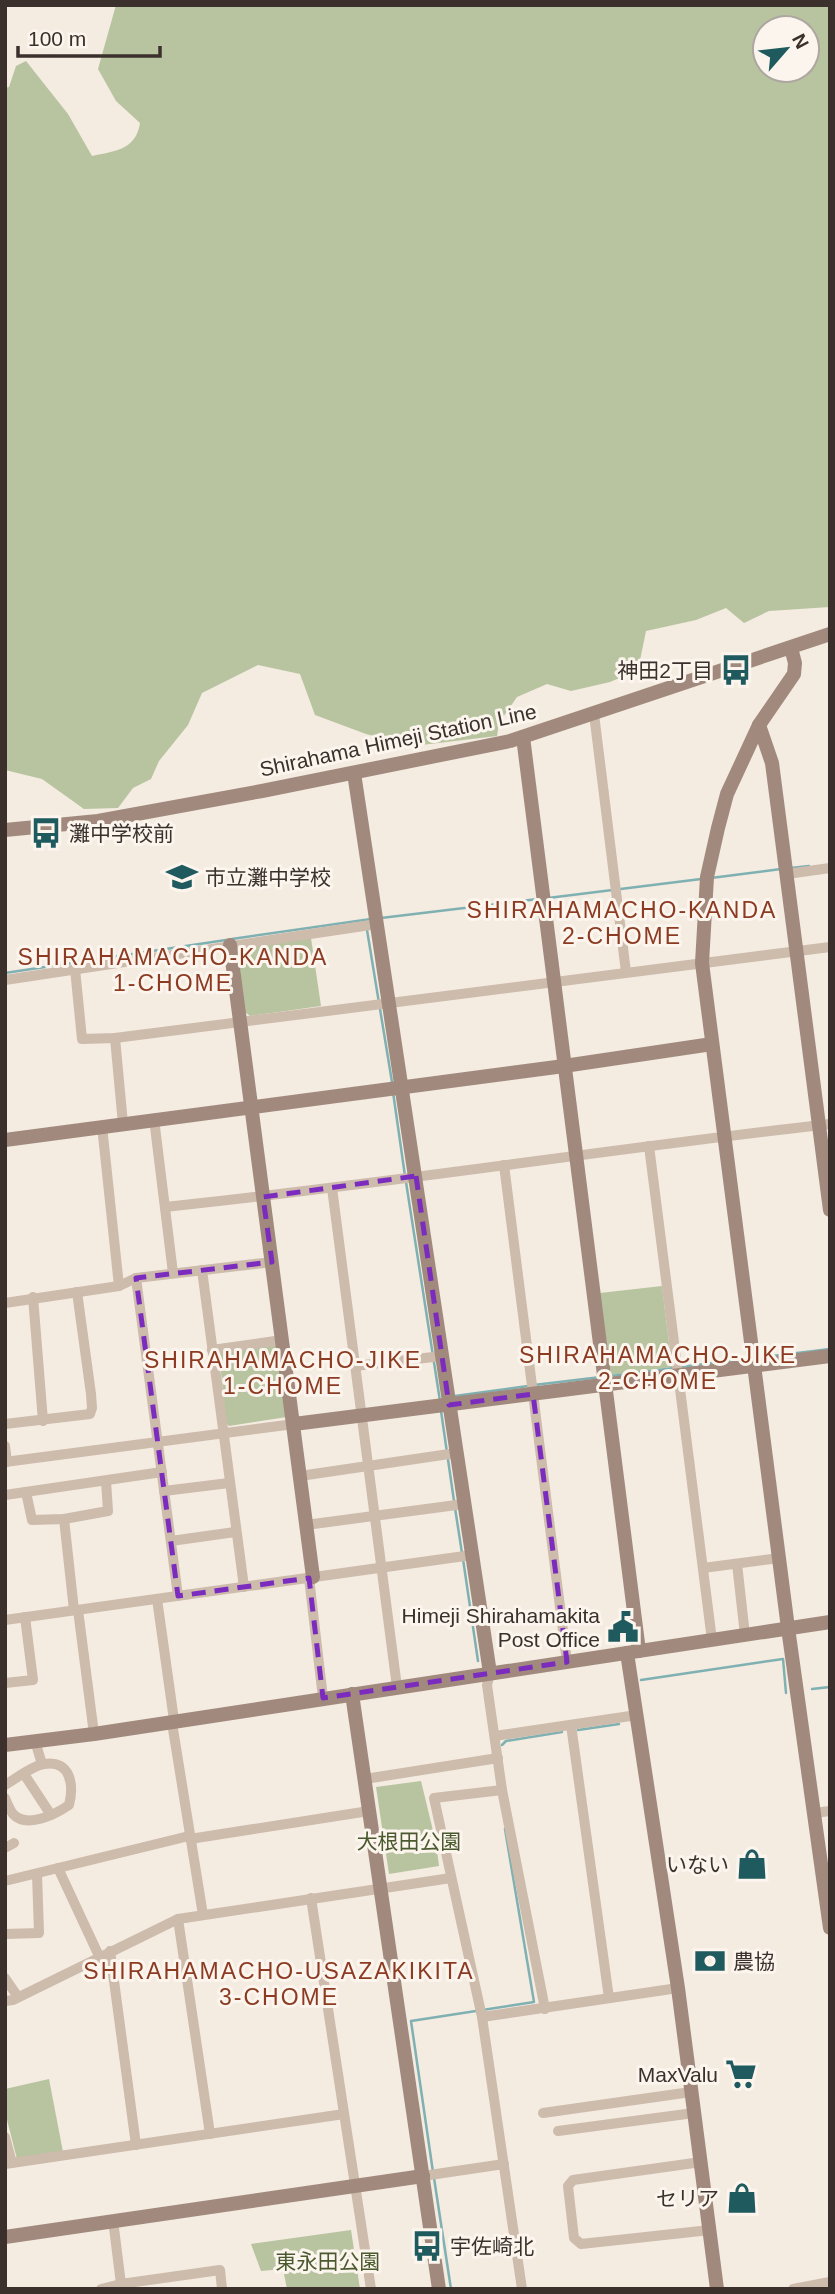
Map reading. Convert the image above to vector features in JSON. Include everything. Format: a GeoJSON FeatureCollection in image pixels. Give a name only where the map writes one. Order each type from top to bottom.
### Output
{"type":"FeatureCollection","features":[{"type":"Feature","properties":{"kind":"street","name":"Shirahama Himeji Station Line"},"geometry":{"type":"LineString","coordinates":[[5,830],[98,821],[354,773],[523,737],[830,634]]}},
{"type":"Feature","properties":{"kind":"street"},"geometry":{"type":"LineString","coordinates":[[791,648],[795,663],[794,674],[759,725],[727,794],[708,877],[702,963],[788,1629],[830,1928]]}},
{"type":"Feature","properties":{"kind":"street"},"geometry":{"type":"LineString","coordinates":[[594,713],[626,972]]}},
{"type":"Feature","properties":{"kind":"street"},"geometry":{"type":"LineString","coordinates":[[759,725],[772,763],[797,952],[824,1124],[830,1210]]}},
{"type":"Feature","properties":{"kind":"street"},"geometry":{"type":"LineString","coordinates":[[523,737],[605,1384],[638,1714],[678,1988],[717,2289]]}},
{"type":"Feature","properties":{"kind":"street"},"geometry":{"type":"LineString","coordinates":[[354,773],[382,1003],[401,1087],[416,1176],[435,1357],[449,1405],[464,1504],[465,1556],[490,1673],[487,1685],[502,1790],[545,2009]]}},
{"type":"Feature","properties":{"kind":"street"},"geometry":{"type":"LineString","coordinates":[[787,874],[830,868]]}},
{"type":"Feature","properties":{"kind":"street"},"geometry":{"type":"LineString","coordinates":[[5,980],[372,922]]}},
{"type":"Feature","properties":{"kind":"street"},"geometry":{"type":"LineString","coordinates":[[230,945],[294,1424],[323,1698]]}},
{"type":"Feature","properties":{"kind":"street"},"geometry":{"type":"LineString","coordinates":[[75,969],[82,1039],[115,1038],[830,947]]}},
{"type":"Feature","properties":{"kind":"street"},"geometry":{"type":"LineString","coordinates":[[115,1038],[123,1124]]}},
{"type":"Feature","properties":{"kind":"street"},"geometry":{"type":"LineString","coordinates":[[5,1140],[712,1044]]}},
{"type":"Feature","properties":{"kind":"street"},"geometry":{"type":"LineString","coordinates":[[154,1119],[173,1273]]}},
{"type":"Feature","properties":{"kind":"street"},"geometry":{"type":"LineString","coordinates":[[165,1207],[263,1197],[824,1124]]}},
{"type":"Feature","properties":{"kind":"street"},"geometry":{"type":"LineString","coordinates":[[102,1126],[119,1286]]}},
{"type":"Feature","properties":{"kind":"street"},"geometry":{"type":"LineString","coordinates":[[649,1146],[712,1640]]}},
{"type":"Feature","properties":{"kind":"street"},"geometry":{"type":"LineString","coordinates":[[504,1166],[567,1662]]}},
{"type":"Feature","properties":{"kind":"street"},"geometry":{"type":"LineString","coordinates":[[332,1188],[397,1687]]}},
{"type":"Feature","properties":{"kind":"street"},"geometry":{"type":"LineString","coordinates":[[5,1303],[119,1286],[136,1278],[272,1262]]}},
{"type":"Feature","properties":{"kind":"street"},"geometry":{"type":"LineString","coordinates":[[202,1270],[244,1587]]}},
{"type":"Feature","properties":{"kind":"street"},"geometry":{"type":"LineString","coordinates":[[136,1278],[178,1596]]}},
{"type":"Feature","properties":{"kind":"street"},"geometry":{"type":"LineString","coordinates":[[5,1424],[90,1414],[92,1408],[77,1292]]}},
{"type":"Feature","properties":{"kind":"street"},"geometry":{"type":"LineString","coordinates":[[33,1297],[43,1421]]}},
{"type":"Feature","properties":{"kind":"street"},"geometry":{"type":"LineString","coordinates":[[212,1350],[282,1340]]}},
{"type":"Feature","properties":{"kind":"street"},"geometry":{"type":"LineString","coordinates":[[5,1446],[6,1462],[449,1405],[532,1387],[605,1384],[830,1356]]}},
{"type":"Feature","properties":{"kind":"street"},"geometry":{"type":"LineString","coordinates":[[355,1366],[435,1357]]}},
{"type":"Feature","properties":{"kind":"street"},"geometry":{"type":"LineString","coordinates":[[300,1476],[456,1453]]}},
{"type":"Feature","properties":{"kind":"street"},"geometry":{"type":"LineString","coordinates":[[5,1495],[162,1472]]}},
{"type":"Feature","properties":{"kind":"street"},"geometry":{"type":"LineString","coordinates":[[26,1492],[32,1520],[64,1519],[108,1511],[106,1480]]}},
{"type":"Feature","properties":{"kind":"street"},"geometry":{"type":"LineString","coordinates":[[164,1491],[229,1483]]}},
{"type":"Feature","properties":{"kind":"street"},"geometry":{"type":"LineString","coordinates":[[306,1525],[464,1504]]}},
{"type":"Feature","properties":{"kind":"street"},"geometry":{"type":"LineString","coordinates":[[64,1519],[94,1734]]}},
{"type":"Feature","properties":{"kind":"street"},"geometry":{"type":"LineString","coordinates":[[171,1541],[235,1532]]}},
{"type":"Feature","properties":{"kind":"street"},"geometry":{"type":"LineString","coordinates":[[5,1620],[465,1556]]}},
{"type":"Feature","properties":{"kind":"street"},"geometry":{"type":"LineString","coordinates":[[702,1568],[779,1558]]}},
{"type":"Feature","properties":{"kind":"street"},"geometry":{"type":"LineString","coordinates":[[737,1564],[745,1635]]}},
{"type":"Feature","properties":{"kind":"street"},"geometry":{"type":"LineString","coordinates":[[157,1599],[173,1729],[203,1915]]}},
{"type":"Feature","properties":{"kind":"street"},"geometry":{"type":"LineString","coordinates":[[5,1683],[33,1679],[25,1617]]}},
{"type":"Feature","properties":{"kind":"street"},"geometry":{"type":"LineString","coordinates":[[5,1745],[94,1734],[830,1622]]}},
{"type":"Feature","properties":{"kind":"street"},"geometry":{"type":"LineString","coordinates":[[352,1694],[439,2289]]}},
{"type":"Feature","properties":{"kind":"street"},"geometry":{"type":"LineString","coordinates":[[495,1736],[638,1714]]}},
{"type":"Feature","properties":{"kind":"street"},"geometry":{"type":"LineString","coordinates":[[571,1725],[609,1998]]}},
{"type":"Feature","properties":{"kind":"street"},"geometry":{"type":"LineString","coordinates":[[35,1741],[42,1763]]}},
{"type":"Feature","properties":{"kind":"street"},"geometry":{"type":"LineString","coordinates":[[365,1779],[498,1758]]}},
{"type":"Feature","properties":{"kind":"street"},"geometry":{"type":"LineString","coordinates":[[5,1785],[42,1763],[55,1764],[65,1770],[71,1779],[73,1792],[69,1805],[40,1819],[22,1820],[13,1814],[5,1798]]}},
{"type":"Feature","properties":{"kind":"street"},"geometry":{"type":"LineString","coordinates":[[24,1774],[51,1815]]}},
{"type":"Feature","properties":{"kind":"street"},"geometry":{"type":"LineString","coordinates":[[502,1790],[434,1798],[482,2017],[522,2289]]}},
{"type":"Feature","properties":{"kind":"street"},"geometry":{"type":"LineString","coordinates":[[5,1881],[189,1838],[369,1811]]}},
{"type":"Feature","properties":{"kind":"street"},"geometry":{"type":"LineString","coordinates":[[814,1813],[830,1811]]}},
{"type":"Feature","properties":{"kind":"street"},"geometry":{"type":"LineString","coordinates":[[58,1868],[99,1956]]}},
{"type":"Feature","properties":{"kind":"street"},"geometry":{"type":"LineString","coordinates":[[5,1934],[39,1933],[37,1874]]}},
{"type":"Feature","properties":{"kind":"street"},"geometry":{"type":"LineString","coordinates":[[5,2001],[178,1919],[451,1878]]}},
{"type":"Feature","properties":{"kind":"street"},"geometry":{"type":"LineString","coordinates":[[311,1898],[371,2289]]}},
{"type":"Feature","properties":{"kind":"street"},"geometry":{"type":"LineString","coordinates":[[178,1919],[210,2134]]}},
{"type":"Feature","properties":{"kind":"street"},"geometry":{"type":"LineString","coordinates":[[110,1951],[136,2145]]}},
{"type":"Feature","properties":{"kind":"street"},"geometry":{"type":"LineString","coordinates":[[5,1978],[18,1997]]}},
{"type":"Feature","properties":{"kind":"street"},"geometry":{"type":"LineString","coordinates":[[482,2017],[678,1988]]}},
{"type":"Feature","properties":{"kind":"street"},"geometry":{"type":"LineString","coordinates":[[543,2113],[691,2092]]}},
{"type":"Feature","properties":{"kind":"street"},"geometry":{"type":"LineString","coordinates":[[558,2131],[694,2113]]}},
{"type":"Feature","properties":{"kind":"street"},"geometry":{"type":"LineString","coordinates":[[5,2137],[8,2164],[344,2114]]}},
{"type":"Feature","properties":{"kind":"street"},"geometry":{"type":"LineString","coordinates":[[701,2162],[573,2180],[568,2186],[574,2238],[581,2244],[710,2230]]}},
{"type":"Feature","properties":{"kind":"street"},"geometry":{"type":"LineString","coordinates":[[5,2237],[504,2164]]}},
{"type":"Feature","properties":{"kind":"street"},"geometry":{"type":"LineString","coordinates":[[113,2220],[121,2284]]}},
{"type":"Feature","properties":{"kind":"street"},"geometry":{"type":"LineString","coordinates":[[101,2289],[220,2270],[222,2289]]}},
{"type":"Feature","properties":{"kind":"street"},"geometry":{"type":"LineString","coordinates":[[793,2289],[830,2282]]}},
{"type":"Feature","properties":{"kind":"highlighted area"},"geometry":{"type":"Polygon","coordinates":[[[416,1176],[449,1405],[533,1394],[567,1662],[323,1698],[309,1578],[178,1596],[136,1278],[272,1262],[263,1197],[416,1176]]]}},
{"type":"Feature","properties":{"kind":"green space"},"geometry":{"type":"Polygon","coordinates":[[[116,5],[830,5],[830,607],[769,611],[744,623],[726,608],[696,620],[646,631],[638,670],[610,682],[571,691],[547,684],[517,697],[499,723],[497,736],[413,746],[366,734],[315,715],[300,674],[258,665],[202,693],[188,725],[159,761],[151,779],[133,788],[118,808],[84,809],[42,779],[5,770],[5,88],[9,87],[16,66],[26,61],[68,114],[92,156],[123,148],[138,132],[140,123],[116,101],[98,69],[116,5]]]}},
{"type":"Feature","properties":{"kind":"green space"},"geometry":{"type":"Polygon","coordinates":[[[311,938],[321,1006],[250,1016],[245,1012],[238,952],[243,947],[311,938]]]}},
{"type":"Feature","properties":{"kind":"green space"},"geometry":{"type":"Polygon","coordinates":[[[662,1286],[672,1367],[611,1375],[600,1293],[662,1286]]]}},
{"type":"Feature","properties":{"kind":"green space"},"geometry":{"type":"Polygon","coordinates":[[[278,1344],[287,1417],[229,1426],[226,1423],[219,1352],[278,1344]]]}},
{"type":"Feature","properties":{"kind":"green space","name":"大根田公園"},"geometry":{"type":"Polygon","coordinates":[[[421,1781],[439,1866],[389,1874],[376,1787],[421,1781]]]}},
{"type":"Feature","properties":{"kind":"green space"},"geometry":{"type":"Polygon","coordinates":[[[49,2079],[63,2152],[17,2159],[5,2112],[5,2089],[49,2079]]]}},
{"type":"Feature","properties":{"kind":"green space","name":"東永田公園"},"geometry":{"type":"Polygon","coordinates":[[[351,2230],[360,2289],[287,2289],[283,2269],[261,2271],[251,2244],[351,2230]]]}},
{"type":"Feature","properties":{"kind":"waterway"},"geometry":{"type":"LineString","coordinates":[[830,797],[830,803]]}},
{"type":"Feature","properties":{"kind":"waterway"},"geometry":{"type":"LineString","coordinates":[[791,868],[809,866]]}},
{"type":"Feature","properties":{"kind":"waterway"},"geometry":{"type":"LineString","coordinates":[[711,878],[781,869]]}},
{"type":"Feature","properties":{"kind":"waterway"},"geometry":{"type":"LineString","coordinates":[[548,898],[701,879]]}},
{"type":"Feature","properties":{"kind":"waterway"},"geometry":{"type":"LineString","coordinates":[[381,918],[538,899]]}},
{"type":"Feature","properties":{"kind":"waterway"},"geometry":{"type":"LineString","coordinates":[[232,939],[371,919]]}},
{"type":"Feature","properties":{"kind":"waterway"},"geometry":{"type":"LineString","coordinates":[[367,930],[392,1082]]}},
{"type":"Feature","properties":{"kind":"waterway"},"geometry":{"type":"LineString","coordinates":[[5,973],[226,940]]}},
{"type":"Feature","properties":{"kind":"waterway"},"geometry":{"type":"LineString","coordinates":[[393,1092],[405,1176]]}},
{"type":"Feature","properties":{"kind":"waterway"},"geometry":{"type":"LineString","coordinates":[[406,1182],[440,1401]]}},
{"type":"Feature","properties":{"kind":"waterway"},"geometry":{"type":"LineString","coordinates":[[757,1358],[830,1349]]}},
{"type":"Feature","properties":{"kind":"waterway"},"geometry":{"type":"LineString","coordinates":[[680,1367],[747,1359]]}},
{"type":"Feature","properties":{"kind":"waterway"},"geometry":{"type":"LineString","coordinates":[[611,1376],[674,1368]]}},
{"type":"Feature","properties":{"kind":"waterway"},"geometry":{"type":"LineString","coordinates":[[534,1385],[601,1377]]}},
{"type":"Feature","properties":{"kind":"waterway"},"geometry":{"type":"LineString","coordinates":[[455,1396],[528,1386]]}},
{"type":"Feature","properties":{"kind":"waterway"},"geometry":{"type":"LineString","coordinates":[[441,1411],[454,1501]]}},
{"type":"Feature","properties":{"kind":"waterway"},"geometry":{"type":"LineString","coordinates":[[455,1508],[462,1553]]}},
{"type":"Feature","properties":{"kind":"waterway"},"geometry":{"type":"LineString","coordinates":[[463,1559],[478,1661]]}},
{"type":"Feature","properties":{"kind":"waterway"},"geometry":{"type":"LineString","coordinates":[[641,1680],[783,1659],[786,1693]]}},
{"type":"Feature","properties":{"kind":"waterway"},"geometry":{"type":"LineString","coordinates":[[812,1689],[830,1687]]}},
{"type":"Feature","properties":{"kind":"waterway"},"geometry":{"type":"LineString","coordinates":[[578,1730],[619,1724]]}},
{"type":"Feature","properties":{"kind":"waterway"},"geometry":{"type":"LineString","coordinates":[[502,1745],[506,1741],[562,1732]]}},
{"type":"Feature","properties":{"kind":"waterway"},"geometry":{"type":"LineString","coordinates":[[433,2172],[411,2021],[534,2002],[505,1829]]}},
{"type":"Feature","properties":{"kind":"waterway"},"geometry":{"type":"LineString","coordinates":[[434,2178],[451,2289]]}},
{"type":"Feature","properties":{"kind":"place","name":"神田2丁目"},"geometry":{"type":"Point","coordinates":[736,670]}},
{"type":"Feature","properties":{"kind":"place","name":"灘中学校前"},"geometry":{"type":"Point","coordinates":[46,833]}},
{"type":"Feature","properties":{"kind":"place","name":"市立灘中学校"},"geometry":{"type":"Point","coordinates":[182,877]}},
{"type":"Feature","properties":{"kind":"place","name":"Himeji Shirahamakita Post Office"},"geometry":{"type":"Point","coordinates":[623,1627]}},
{"type":"Feature","properties":{"kind":"place","name":"いない"},"geometry":{"type":"Point","coordinates":[752,1864]}},
{"type":"Feature","properties":{"kind":"place","name":"農協"},"geometry":{"type":"Point","coordinates":[710,1961]}},
{"type":"Feature","properties":{"kind":"place","name":"MaxValu"},"geometry":{"type":"Point","coordinates":[741,2074]}},
{"type":"Feature","properties":{"kind":"place","name":"セリア"},"geometry":{"type":"Point","coordinates":[742,2198]}},
{"type":"Feature","properties":{"kind":"place","name":"宇佐崎北"},"geometry":{"type":"Point","coordinates":[427,2246]}},
{"type":"Feature","properties":{"kind":"district","name":"SHIRAHAMACHO-KANDA 2-CHOME"},"geometry":{"type":"Point","coordinates":[622,923]}},
{"type":"Feature","properties":{"kind":"district","name":"SHIRAHAMACHO-KANDA 1-CHOME"},"geometry":{"type":"Point","coordinates":[173,970]}},
{"type":"Feature","properties":{"kind":"district","name":"SHIRAHAMACHO-JIKE 2-CHOME"},"geometry":{"type":"Point","coordinates":[658,1368]}},
{"type":"Feature","properties":{"kind":"district","name":"SHIRAHAMACHO-JIKE 1-CHOME"},"geometry":{"type":"Point","coordinates":[283,1373]}},
{"type":"Feature","properties":{"kind":"district","name":"SHIRAHAMACHO-USAZAKIKITA 3-CHOME"},"geometry":{"type":"Point","coordinates":[279,1984]}}]}
